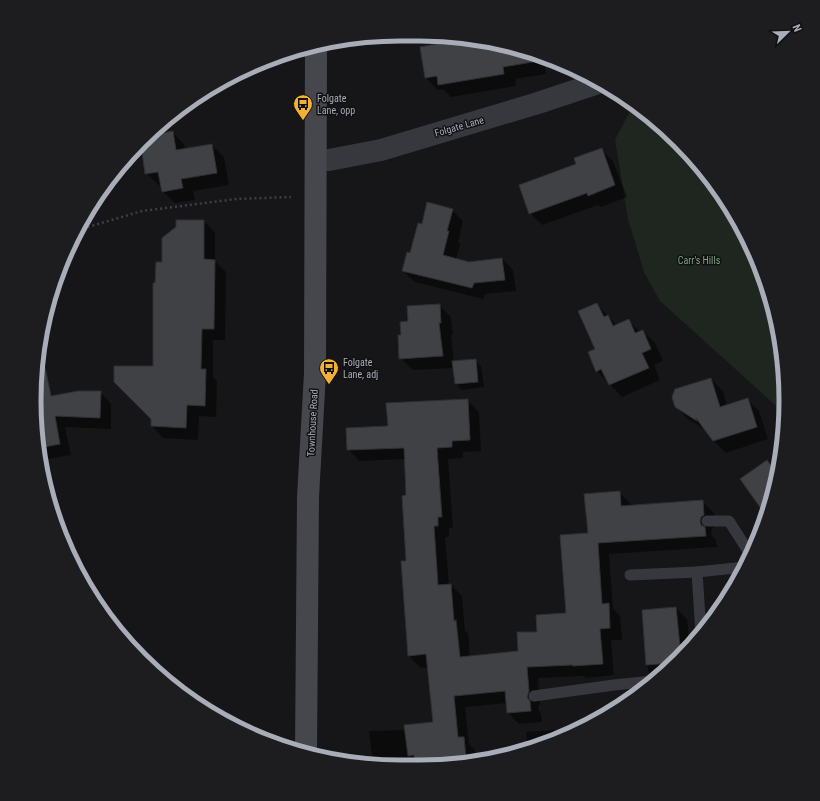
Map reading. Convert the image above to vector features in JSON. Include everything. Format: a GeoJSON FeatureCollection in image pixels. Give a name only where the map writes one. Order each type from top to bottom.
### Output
{"type":"FeatureCollection","features":[{"type":"Feature","properties":{"kind":"street","name":"Townhouse Road"},"geometry":{"type":"LineString","coordinates":[[306,748],[308,497],[314,373],[316,51]]}},
{"type":"Feature","properties":{"kind":"street","name":"Folgate Lane"},"geometry":{"type":"LineString","coordinates":[[316,160],[329,160],[381,150],[538,103],[592,85]]}},
{"type":"Feature","properties":{"kind":"lane"},"geometry":{"type":"LineString","coordinates":[[707,521],[729,521],[747,549]]}},
{"type":"Feature","properties":{"kind":"lane"},"geometry":{"type":"LineString","coordinates":[[630,575],[697,572],[738,568]]}},
{"type":"Feature","properties":{"kind":"lane"},"geometry":{"type":"LineString","coordinates":[[697,572],[700,625]]}},
{"type":"Feature","properties":{"kind":"lane"},"geometry":{"type":"LineString","coordinates":[[534,696],[643,682]]}},
{"type":"Feature","properties":{"kind":"path"},"geometry":{"type":"LineString","coordinates":[[85,228],[142,210],[236,198],[316,196]]}},
{"type":"Feature","properties":{"kind":"green space","name":"Carr's Hills"},"geometry":{"type":"Polygon","coordinates":[[[630,111],[638,115],[657,130],[690,163],[718,201],[742,241],[752,263],[767,307],[776,354],[779,408],[660,301],[644,272],[628,219],[615,140],[630,111]]]}},
{"type":"Feature","properties":{"kind":"building"},"geometry":{"type":"Polygon","coordinates":[[[436,42],[443,42],[490,48],[513,53],[538,61],[503,67],[504,74],[438,85],[437,76],[425,78],[420,47],[436,44],[436,42]]]}},
{"type":"Feature","properties":{"kind":"building"},"geometry":{"type":"Polygon","coordinates":[[[173,131],[176,150],[212,144],[217,173],[181,179],[183,188],[162,192],[158,172],[145,174],[142,150],[150,143],[154,142],[153,139],[159,134],[173,131]]]}},
{"type":"Feature","properties":{"kind":"building"},"geometry":{"type":"Polygon","coordinates":[[[602,148],[615,185],[588,196],[587,193],[529,214],[519,185],[576,164],[574,158],[602,148]]]}},
{"type":"Feature","properties":{"kind":"building"},"geometry":{"type":"Polygon","coordinates":[[[427,202],[453,209],[443,255],[469,262],[502,258],[505,280],[474,283],[472,288],[402,271],[407,252],[410,253],[418,223],[422,224],[427,202]]]}},
{"type":"Feature","properties":{"kind":"building"},"geometry":{"type":"Polygon","coordinates":[[[176,220],[204,220],[204,259],[215,260],[214,329],[202,329],[201,369],[206,369],[205,406],[187,405],[186,428],[151,426],[151,419],[114,382],[114,366],[153,366],[153,283],[155,283],[156,262],[162,262],[162,238],[176,227],[176,220]]]}},
{"type":"Feature","properties":{"kind":"building"},"geometry":{"type":"Polygon","coordinates":[[[597,303],[604,317],[608,315],[613,326],[629,319],[635,333],[643,330],[651,349],[642,353],[649,368],[609,385],[601,369],[596,372],[588,352],[595,349],[578,311],[597,303]]]}},
{"type":"Feature","properties":{"kind":"building"},"geometry":{"type":"Polygon","coordinates":[[[440,304],[441,323],[439,323],[443,356],[399,359],[398,335],[401,335],[400,322],[408,321],[407,306],[440,304]]]}},
{"type":"Feature","properties":{"kind":"building"},"geometry":{"type":"Polygon","coordinates":[[[476,359],[478,382],[455,384],[452,361],[476,359]]]}},
{"type":"Feature","properties":{"kind":"building"},"geometry":{"type":"Polygon","coordinates":[[[43,367],[45,367],[51,396],[78,391],[101,391],[100,418],[55,416],[60,444],[44,447],[41,400],[43,367]]]}},
{"type":"Feature","properties":{"kind":"building"},"geometry":{"type":"Polygon","coordinates":[[[711,378],[720,407],[748,398],[757,427],[713,441],[696,418],[697,421],[675,407],[672,397],[675,389],[711,378]]]}},
{"type":"Feature","properties":{"kind":"building"},"geometry":{"type":"Polygon","coordinates":[[[468,399],[470,440],[452,441],[452,447],[437,448],[442,517],[438,517],[438,526],[434,526],[438,585],[451,584],[454,621],[456,620],[460,657],[518,651],[517,632],[537,632],[536,615],[566,613],[560,535],[588,533],[584,494],[620,491],[621,506],[703,500],[704,515],[701,517],[700,521],[701,525],[705,527],[706,536],[598,543],[602,604],[609,603],[610,628],[600,629],[603,664],[527,667],[529,691],[527,697],[530,701],[531,711],[507,713],[505,691],[454,696],[458,737],[464,737],[466,757],[415,760],[414,755],[408,756],[404,725],[433,722],[426,654],[408,656],[401,561],[406,561],[402,496],[406,495],[404,448],[347,450],[346,428],[388,426],[386,403],[468,399]]]}},
{"type":"Feature","properties":{"kind":"building"},"geometry":{"type":"Polygon","coordinates":[[[767,460],[773,468],[762,510],[740,479],[767,460]]]}},
{"type":"Feature","properties":{"kind":"building"},"geometry":{"type":"Polygon","coordinates":[[[676,607],[680,648],[665,664],[646,665],[642,610],[676,607]]]}},
{"type":"Feature","properties":{"kind":"place","name":"Folgate Lane, opp"},"geometry":{"type":"Point","coordinates":[303,121]}},
{"type":"Feature","properties":{"kind":"place","name":"Folgate Lane, adj"},"geometry":{"type":"Point","coordinates":[329,385]}}]}
